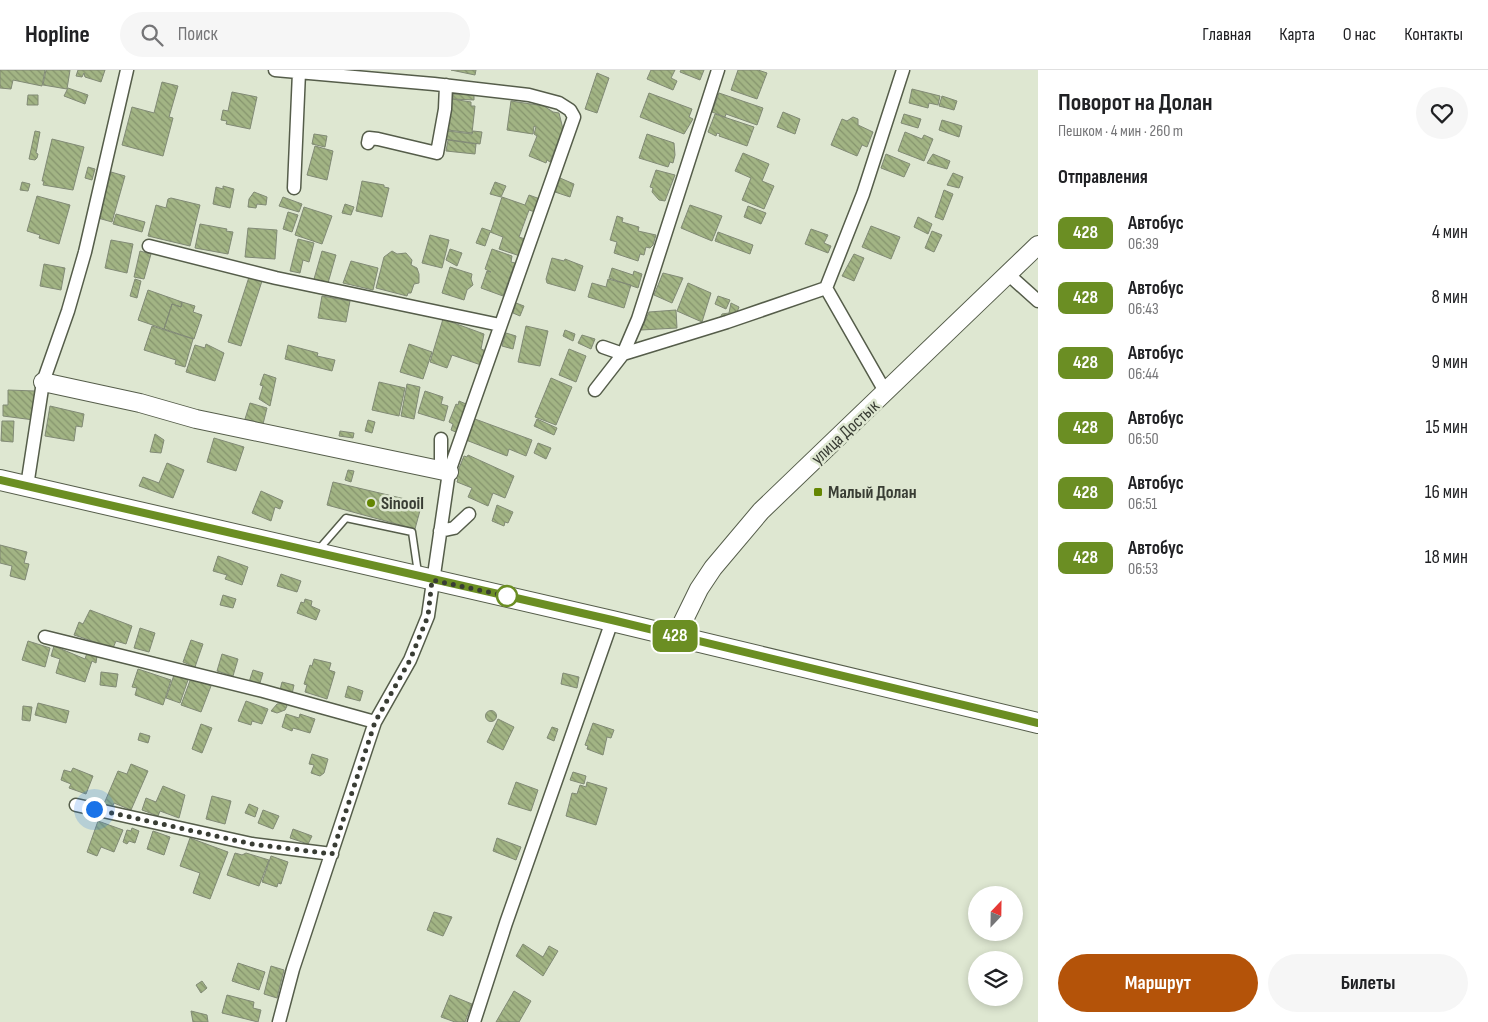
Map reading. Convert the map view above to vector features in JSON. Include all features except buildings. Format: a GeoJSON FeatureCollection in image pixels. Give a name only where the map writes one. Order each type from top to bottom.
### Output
{"type":"FeatureCollection","features":[{"type":"Feature","properties":{"kind":"main road","name":"улица Достык"},"geometry":{"type":"LineString","coordinates":[[676,636],[699,589],[713,568],[761,511],[1009,275],[1038,245]]}},
{"type":"Feature","properties":{"kind":"main road"},"geometry":{"type":"LineString","coordinates":[[43,382],[140,402],[196,419],[445,471]]}},
{"type":"Feature","properties":{"kind":"main road"},"geometry":{"type":"LineString","coordinates":[[0,480],[612,620],[1038,723]]}},
{"type":"Feature","properties":{"kind":"street"},"geometry":{"type":"LineString","coordinates":[[27,486],[43,382],[68,311],[82,260],[127,70]]}},
{"type":"Feature","properties":{"kind":"street"},"geometry":{"type":"LineString","coordinates":[[275,70],[446,85],[529,95],[559,103],[570,110],[574,117],[500,325],[445,471]]}},
{"type":"Feature","properties":{"kind":"street"},"geometry":{"type":"LineString","coordinates":[[595,390],[623,354],[638,319],[718,70]]}},
{"type":"Feature","properties":{"kind":"street"},"geometry":{"type":"LineString","coordinates":[[602,347],[623,354],[727,322],[826,288],[863,194],[903,70]]}},
{"type":"Feature","properties":{"kind":"street"},"geometry":{"type":"LineString","coordinates":[[294,188],[299,72]]}},
{"type":"Feature","properties":{"kind":"street"},"geometry":{"type":"LineString","coordinates":[[368,143],[369,138],[378,139],[437,153],[445,110],[446,85]]}},
{"type":"Feature","properties":{"kind":"street"},"geometry":{"type":"LineString","coordinates":[[149,246],[276,278],[500,325]]}},
{"type":"Feature","properties":{"kind":"street"},"geometry":{"type":"LineString","coordinates":[[1009,275],[1038,301]]}},
{"type":"Feature","properties":{"kind":"street"},"geometry":{"type":"LineString","coordinates":[[826,288],[886,393]]}},
{"type":"Feature","properties":{"kind":"street"},"geometry":{"type":"LineString","coordinates":[[279,1022],[293,969],[375,722],[410,660],[428,616],[425,578],[440,532],[445,471],[441,439]]}},
{"type":"Feature","properties":{"kind":"street"},"geometry":{"type":"LineString","coordinates":[[440,532],[454,528],[468,514]]}},
{"type":"Feature","properties":{"kind":"street"},"geometry":{"type":"LineString","coordinates":[[474,1022],[506,923],[612,620]]}},
{"type":"Feature","properties":{"kind":"street"},"geometry":{"type":"LineString","coordinates":[[45,637],[254,689],[375,722]]}},
{"type":"Feature","properties":{"kind":"street"},"geometry":{"type":"LineString","coordinates":[[76,805],[252,844],[332,854]]}},
{"type":"Feature","properties":{"kind":"lane"},"geometry":{"type":"LineString","coordinates":[[316,553],[346,518],[412,532],[425,578]]}},
{"type":"Feature","properties":{"kind":"bus line","name":"428"},"geometry":{"type":"LineString","coordinates":[[0,480],[333,558],[612,620],[1038,723]]}},
{"type":"Feature","properties":{"kind":"place","name":"Малый Долан"},"geometry":{"type":"Point","coordinates":[818,492]}},
{"type":"Feature","properties":{"kind":"place","name":"Sinooil"},"geometry":{"type":"Point","coordinates":[371,503]}},
{"type":"Feature","properties":{"kind":"route"},"geometry":{"type":"LineString","coordinates":[[94,809],[252,844],[332,854],[375,722],[410,660],[428,616],[432,580],[507,596]]}}]}
